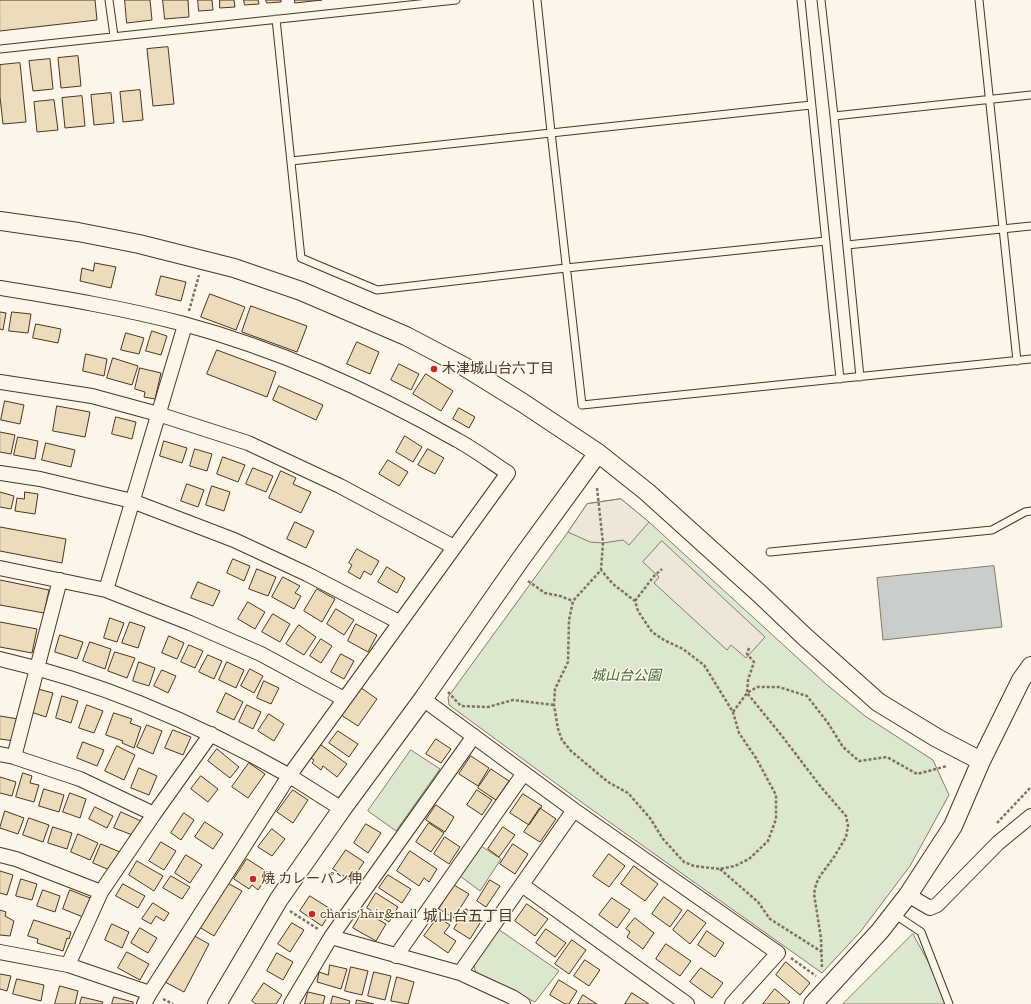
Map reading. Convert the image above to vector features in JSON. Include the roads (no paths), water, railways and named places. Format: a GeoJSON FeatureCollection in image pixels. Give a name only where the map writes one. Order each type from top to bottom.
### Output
{"type":"FeatureCollection","features":[{"type":"Feature","properties":{"kind":"street"},"geometry":{"type":"LineString","coordinates":[[0,221],[78,232],[139,244],[234,268],[301,291],[406,336],[478,375],[598,453],[647,492],[692,531],[804,636],[878,702],[937,738],[981,761]]}},
{"type":"Feature","properties":{"kind":"street"},"geometry":{"type":"LineString","coordinates":[[0,288],[109,306],[185,325],[246,344],[317,370],[381,400],[458,440],[508,473],[289,776],[147,999],[68,965],[0,952]]}},
{"type":"Feature","properties":{"kind":"street"},"geometry":{"type":"LineString","coordinates":[[106,590],[185,325]]}},
{"type":"Feature","properties":{"kind":"street"},"geometry":{"type":"LineString","coordinates":[[0,382],[92,396],[158,414],[248,443],[340,486],[454,547]]}},
{"type":"Feature","properties":{"kind":"street"},"geometry":{"type":"LineString","coordinates":[[217,1004],[279,899],[598,453]]}},
{"type":"Feature","properties":{"kind":"street"},"geometry":{"type":"LineString","coordinates":[[0,473],[40,479],[132,501],[234,540],[307,574],[400,622]]}},
{"type":"Feature","properties":{"kind":"street"},"geometry":{"type":"LineString","coordinates":[[0,568],[106,590],[190,623],[261,654],[344,699]]}},
{"type":"Feature","properties":{"kind":"street"},"geometry":{"type":"LineString","coordinates":[[60,580],[37,667],[7,756],[80,779],[154,814]]}},
{"type":"Feature","properties":{"kind":"street"},"geometry":{"type":"LineString","coordinates":[[0,659],[37,667],[128,699],[211,734],[289,776],[342,809]]}},
{"type":"Feature","properties":{"kind":"street"},"geometry":{"type":"LineString","coordinates":[[813,1004],[825,983],[851,964],[894,914],[953,826],[981,761],[1021,680],[1031,666]]}},
{"type":"Feature","properties":{"kind":"street"},"geometry":{"type":"LineString","coordinates":[[423,699],[574,810],[778,953],[732,1004]]}},
{"type":"Feature","properties":{"kind":"street"},"geometry":{"type":"LineString","coordinates":[[68,965],[101,892],[211,734]]}},
{"type":"Feature","properties":{"kind":"street"},"geometry":{"type":"LineString","coordinates":[[291,1004],[331,937],[474,736]]}},
{"type":"Feature","properties":{"kind":"street"},"geometry":{"type":"LineString","coordinates":[[396,956],[524,773]]}},
{"type":"Feature","properties":{"kind":"street"},"geometry":{"type":"LineString","coordinates":[[460,973],[574,810]]}},
{"type":"Feature","properties":{"kind":"street"},"geometry":{"type":"LineString","coordinates":[[908,895],[930,908],[937,905],[998,843],[1031,816]]}},
{"type":"Feature","properties":{"kind":"street"},"geometry":{"type":"LineString","coordinates":[[0,855],[16,859],[101,892]]}},
{"type":"Feature","properties":{"kind":"street"},"geometry":{"type":"LineString","coordinates":[[522,885],[687,1004]]}},
{"type":"Feature","properties":{"kind":"street"},"geometry":{"type":"LineString","coordinates":[[331,937],[460,973],[524,1004]]}},
{"type":"Feature","properties":{"kind":"lane"},"geometry":{"type":"LineString","coordinates":[[109,0],[114,36]]}},
{"type":"Feature","properties":{"kind":"lane"},"geometry":{"type":"LineString","coordinates":[[0,49],[456,0]]}},
{"type":"Feature","properties":{"kind":"lane"},"geometry":{"type":"LineString","coordinates":[[537,0],[582,405],[1031,359]]}},
{"type":"Feature","properties":{"kind":"lane"},"geometry":{"type":"LineString","coordinates":[[801,0],[840,379]]}},
{"type":"Feature","properties":{"kind":"lane"},"geometry":{"type":"LineString","coordinates":[[821,0],[860,377]]}},
{"type":"Feature","properties":{"kind":"lane"},"geometry":{"type":"LineString","coordinates":[[979,0],[1016,361]]}},
{"type":"Feature","properties":{"kind":"lane"},"geometry":{"type":"LineString","coordinates":[[276,19],[301,258],[377,290],[566,268],[826,242]]}},
{"type":"Feature","properties":{"kind":"lane"},"geometry":{"type":"LineString","coordinates":[[834,116],[1031,95]]}},
{"type":"Feature","properties":{"kind":"lane"},"geometry":{"type":"LineString","coordinates":[[291,161],[811,105]]}},
{"type":"Feature","properties":{"kind":"lane"},"geometry":{"type":"LineString","coordinates":[[846,246],[1031,226]]}},
{"type":"Feature","properties":{"kind":"lane"},"geometry":{"type":"LineString","coordinates":[[770,552],[992,530],[1025,512],[1031,511]]}},
{"type":"Feature","properties":{"kind":"lane"},"geometry":{"type":"LineString","coordinates":[[894,914],[921,932],[949,1004]]}},
{"type":"Feature","properties":{"kind":"place","name":"木津城山台六丁目"},"geometry":{"type":"Point","coordinates":[434,369]}},
{"type":"Feature","properties":{"kind":"place","name":"焼 カレーパン伸"},"geometry":{"type":"Point","coordinates":[253,879]}},
{"type":"Feature","properties":{"kind":"place","name":"charis hair&nail"},"geometry":{"type":"Point","coordinates":[312,914]}},
{"type":"Feature","properties":{"kind":"district","name":"城山台五丁目"},"geometry":{"type":"Point","coordinates":[468,917]}},
{"type":"Feature","properties":{"kind":"park label","name":"城山台公園"},"geometry":{"type":"Point","coordinates":[626,676]}}]}
